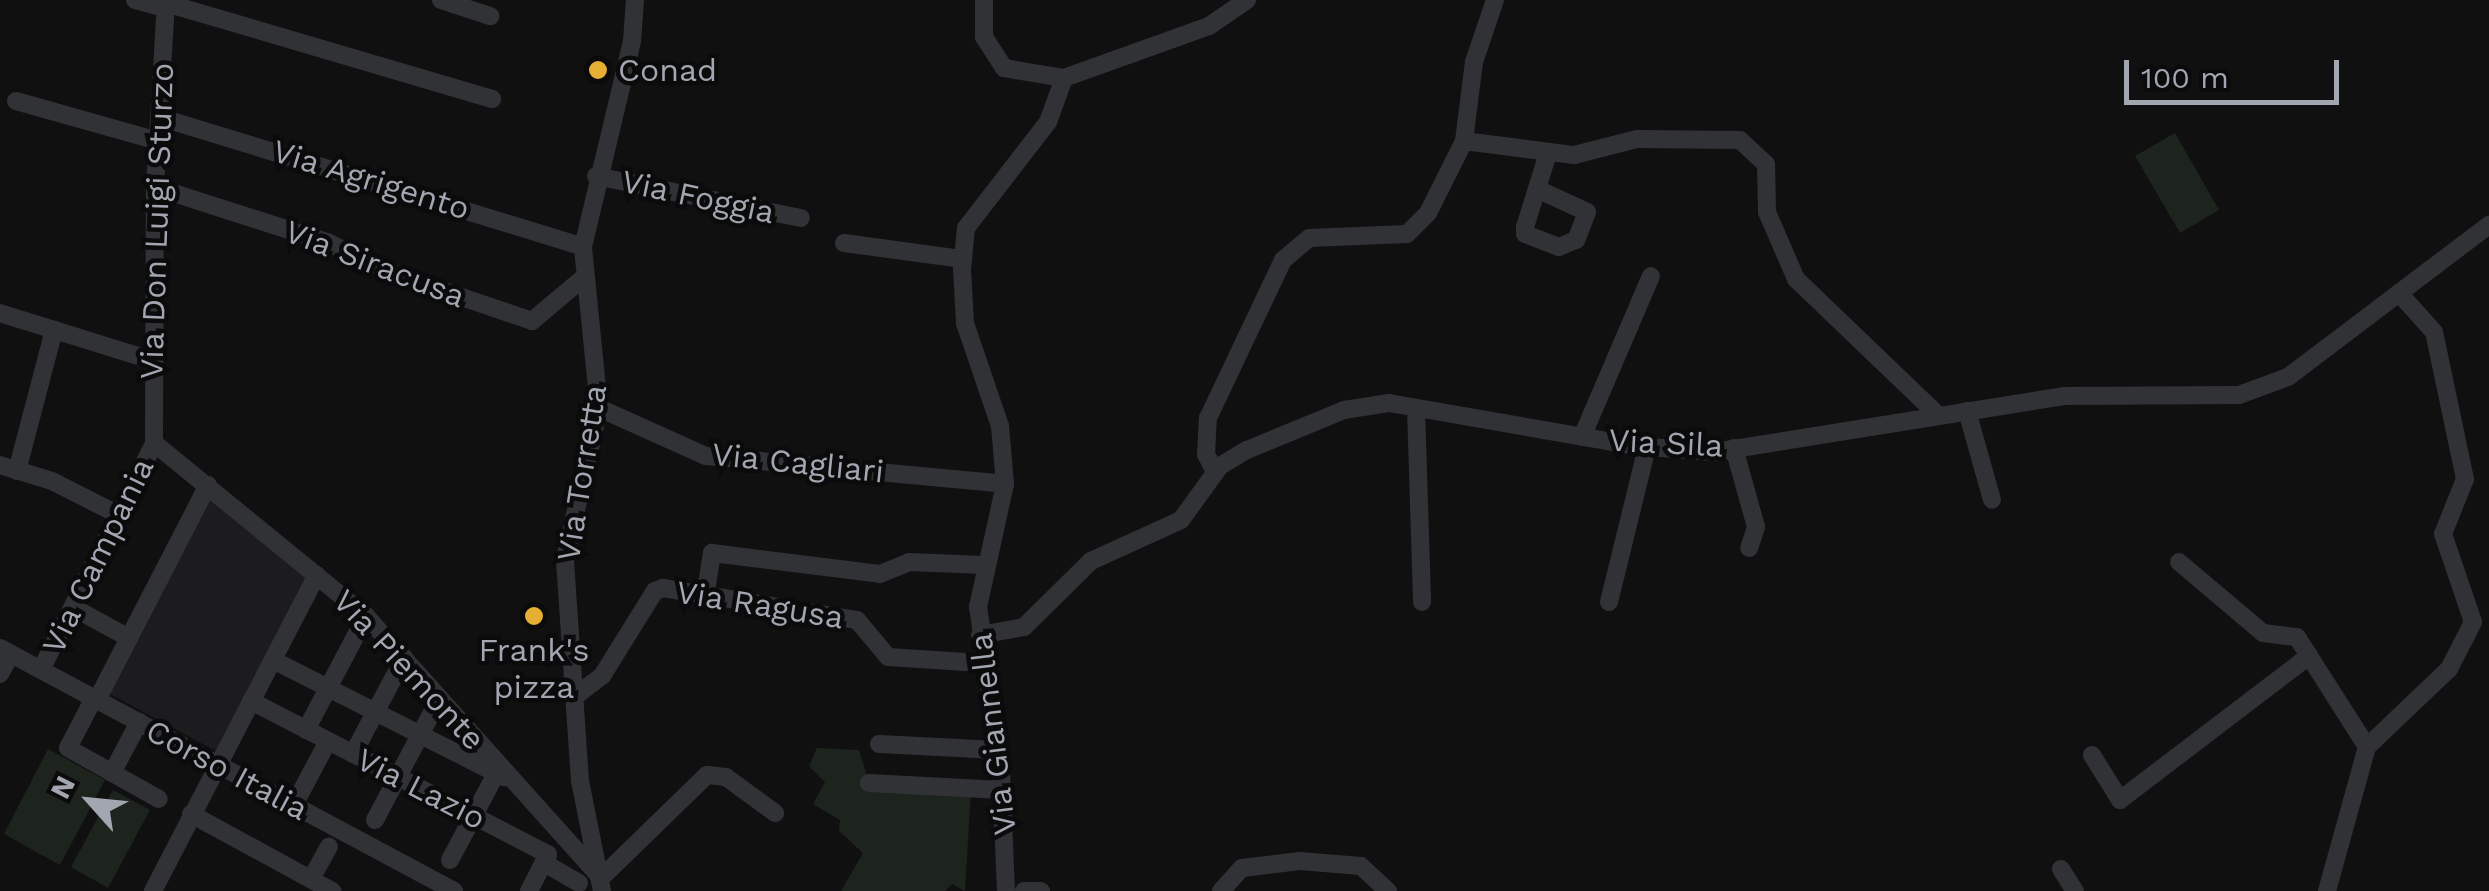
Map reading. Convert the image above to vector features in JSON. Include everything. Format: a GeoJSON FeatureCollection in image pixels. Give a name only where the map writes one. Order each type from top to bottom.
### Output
{"type":"FeatureCollection","features":[{"type":"Feature","properties":{"kind":"street"},"geometry":{"type":"LineString","coordinates":[[135,0],[166,4],[492,99]]}},
{"type":"Feature","properties":{"kind":"street"},"geometry":{"type":"LineString","coordinates":[[441,0],[490,16]]}},
{"type":"Feature","properties":{"kind":"street","name":"Via Torretta"},"geometry":{"type":"LineString","coordinates":[[602,884],[580,781],[565,559],[599,408],[598,358],[582,279],[583,247],[596,176],[632,42],[635,0]]}},
{"type":"Feature","properties":{"kind":"street"},"geometry":{"type":"LineString","coordinates":[[984,0],[984,37],[1004,68],[1064,78],[1209,26],[1247,0]]}},
{"type":"Feature","properties":{"kind":"street"},"geometry":{"type":"LineString","coordinates":[[1215,472],[1206,454],[1208,418],[1282,260],[1309,238],[1407,234],[1428,213],[1464,141],[1474,62],[1495,0]]}},
{"type":"Feature","properties":{"kind":"street","name":"Via Don Luigi Sturzo"},"geometry":{"type":"LineString","coordinates":[[154,442],[155,187],[166,4]]}},
{"type":"Feature","properties":{"kind":"street","name":"Via Giannella"},"geometry":{"type":"LineString","coordinates":[[1006,891],[1002,790],[980,635],[984,565],[1005,484],[1000,426],[965,323],[963,259],[966,228],[1048,122],[1064,78]]}},
{"type":"Feature","properties":{"kind":"street"},"geometry":{"type":"LineString","coordinates":[[16,101],[158,142]]}},
{"type":"Feature","properties":{"kind":"street","name":"Via Agrigento"},"geometry":{"type":"LineString","coordinates":[[159,117],[583,247]]}},
{"type":"Feature","properties":{"kind":"street"},"geometry":{"type":"LineString","coordinates":[[1464,141],[1548,153],[1592,152],[1637,139],[1740,140],[1766,164],[1767,212],[1796,279],[1939,416]]}},
{"type":"Feature","properties":{"kind":"street"},"geometry":{"type":"LineString","coordinates":[[1537,190],[1548,153]]}},
{"type":"Feature","properties":{"kind":"street","name":"Via Foggia"},"geometry":{"type":"LineString","coordinates":[[596,176],[800,218]]}},
{"type":"Feature","properties":{"kind":"street","name":"Via Siracusa"},"geometry":{"type":"LineString","coordinates":[[155,187],[329,243],[394,274],[532,321],[582,279]]}},
{"type":"Feature","properties":{"kind":"street","name":"Via Sila"},"geometry":{"type":"LineString","coordinates":[[980,635],[1024,628],[1091,562],[1181,520],[1215,472],[1247,450],[1344,410],[1388,403],[1647,447],[1734,448],[2066,396],[2240,395],[2288,377],[2487,230]]}},
{"type":"Feature","properties":{"kind":"street"},"geometry":{"type":"LineString","coordinates":[[844,243],[963,259]]}},
{"type":"Feature","properties":{"kind":"street"},"geometry":{"type":"LineString","coordinates":[[1582,438],[1651,276]]}},
{"type":"Feature","properties":{"kind":"street"},"geometry":{"type":"LineString","coordinates":[[2326,891],[2367,747],[2449,669],[2473,622],[2444,534],[2465,479],[2434,332],[2399,294]]}},
{"type":"Feature","properties":{"kind":"street"},"geometry":{"type":"LineString","coordinates":[[0,313],[152,360]]}},
{"type":"Feature","properties":{"kind":"street"},"geometry":{"type":"LineString","coordinates":[[54,330],[8,468],[119,515]]}},
{"type":"Feature","properties":{"kind":"street","name":"Via Cagliari"},"geometry":{"type":"LineString","coordinates":[[599,408],[706,456],[1005,484]]}},
{"type":"Feature","properties":{"kind":"street"},"geometry":{"type":"LineString","coordinates":[[1416,408],[1422,602]]}},
{"type":"Feature","properties":{"kind":"street"},"geometry":{"type":"LineString","coordinates":[[1967,412],[1992,500]]}},
{"type":"Feature","properties":{"kind":"street","name":"Via Piemonte"},"geometry":{"type":"LineString","coordinates":[[154,442],[366,616],[602,884]]}},
{"type":"Feature","properties":{"kind":"street","name":"Via Campania"},"geometry":{"type":"LineString","coordinates":[[41,670],[154,442]]}},
{"type":"Feature","properties":{"kind":"street"},"geometry":{"type":"LineString","coordinates":[[1609,602],[1647,447]]}},
{"type":"Feature","properties":{"kind":"street"},"geometry":{"type":"LineString","coordinates":[[1734,448],[1756,526],[1749,548]]}},
{"type":"Feature","properties":{"kind":"street"},"geometry":{"type":"LineString","coordinates":[[160,799],[68,748],[208,485]]}},
{"type":"Feature","properties":{"kind":"street"},"geometry":{"type":"LineString","coordinates":[[705,597],[712,553],[880,574],[908,562],[984,565]]}},
{"type":"Feature","properties":{"kind":"street"},"geometry":{"type":"LineString","coordinates":[[2179,562],[2263,632],[2297,637],[2367,747]]}},
{"type":"Feature","properties":{"kind":"street"},"geometry":{"type":"LineString","coordinates":[[153,891],[317,575]]}},
{"type":"Feature","properties":{"kind":"street","name":"Via Ragusa"},"geometry":{"type":"LineString","coordinates":[[574,697],[602,676],[655,591],[858,620],[888,657],[981,663]]}},
{"type":"Feature","properties":{"kind":"street"},"geometry":{"type":"LineString","coordinates":[[74,608],[129,638]]}},
{"type":"Feature","properties":{"kind":"street"},"geometry":{"type":"LineString","coordinates":[[306,730],[366,616]]}},
{"type":"Feature","properties":{"kind":"street"},"geometry":{"type":"LineString","coordinates":[[0,674],[5,651]]}},
{"type":"Feature","properties":{"kind":"street","name":"Corso Italia"},"geometry":{"type":"LineString","coordinates":[[5,651],[454,891]]}},
{"type":"Feature","properties":{"kind":"street"},"geometry":{"type":"LineString","coordinates":[[2092,755],[2120,800],[2309,656]]}},
{"type":"Feature","properties":{"kind":"street"},"geometry":{"type":"LineString","coordinates":[[353,754],[404,658]]}},
{"type":"Feature","properties":{"kind":"street"},"geometry":{"type":"LineString","coordinates":[[273,660],[503,776],[474,815],[450,860]]}},
{"type":"Feature","properties":{"kind":"street"},"geometry":{"type":"LineString","coordinates":[[375,820],[439,699]]}},
{"type":"Feature","properties":{"kind":"street","name":"Via Lazio"},"geometry":{"type":"LineString","coordinates":[[251,701],[548,854],[545,860],[579,883]]}},
{"type":"Feature","properties":{"kind":"street"},"geometry":{"type":"LineString","coordinates":[[112,773],[139,722]]}},
{"type":"Feature","properties":{"kind":"street"},"geometry":{"type":"LineString","coordinates":[[294,805],[328,742]]}},
{"type":"Feature","properties":{"kind":"street"},"geometry":{"type":"LineString","coordinates":[[878,744],[997,750]]}},
{"type":"Feature","properties":{"kind":"street"},"geometry":{"type":"LineString","coordinates":[[602,884],[706,775],[726,777],[776,813]]}},
{"type":"Feature","properties":{"kind":"street"},"geometry":{"type":"LineString","coordinates":[[869,782],[1002,790]]}},
{"type":"Feature","properties":{"kind":"street"},"geometry":{"type":"LineString","coordinates":[[190,814],[332,891]]}},
{"type":"Feature","properties":{"kind":"street"},"geometry":{"type":"LineString","coordinates":[[311,880],[329,847]]}},
{"type":"Feature","properties":{"kind":"street"},"geometry":{"type":"LineString","coordinates":[[529,891],[545,860]]}},
{"type":"Feature","properties":{"kind":"street"},"geometry":{"type":"LineString","coordinates":[[1222,891],[1242,868],[1300,861],[1361,866],[1388,891]]}},
{"type":"Feature","properties":{"kind":"street"},"geometry":{"type":"LineString","coordinates":[[2061,869],[2075,891]]}},
{"type":"Feature","properties":{"kind":"street"},"geometry":{"type":"LineString","coordinates":[[1024,891],[1041,891]]}},
{"type":"Feature","properties":{"kind":"shaded area"},"geometry":{"type":"Polygon","coordinates":[[[2175,133],[2219,210],[2180,233],[2135,156],[2175,133]]]}},
{"type":"Feature","properties":{"kind":"shaded area"},"geometry":{"type":"Polygon","coordinates":[[[207,496],[307,576],[216,751],[106,692],[207,496]]]}},
{"type":"Feature","properties":{"kind":"shaded area"},"geometry":{"type":"Polygon","coordinates":[[[817,748],[859,750],[869,783],[971,789],[965,891],[952,884],[945,891],[841,891],[863,853],[839,831],[840,820],[813,804],[825,782],[809,766],[817,748]]]}},
{"type":"Feature","properties":{"kind":"shaded area"},"geometry":{"type":"Polygon","coordinates":[[[48,749],[105,780],[60,865],[4,834],[48,749]]]}},
{"type":"Feature","properties":{"kind":"shaded area"},"geometry":{"type":"Polygon","coordinates":[[[113,790],[150,810],[108,888],[71,867],[113,790]]]}},
{"type":"Feature","properties":{"kind":"place","name":"Conad"},"geometry":{"type":"Point","coordinates":[598,70]}},
{"type":"Feature","properties":{"kind":"place","name":"Frank's pizza"},"geometry":{"type":"Point","coordinates":[534,616]}}]}
